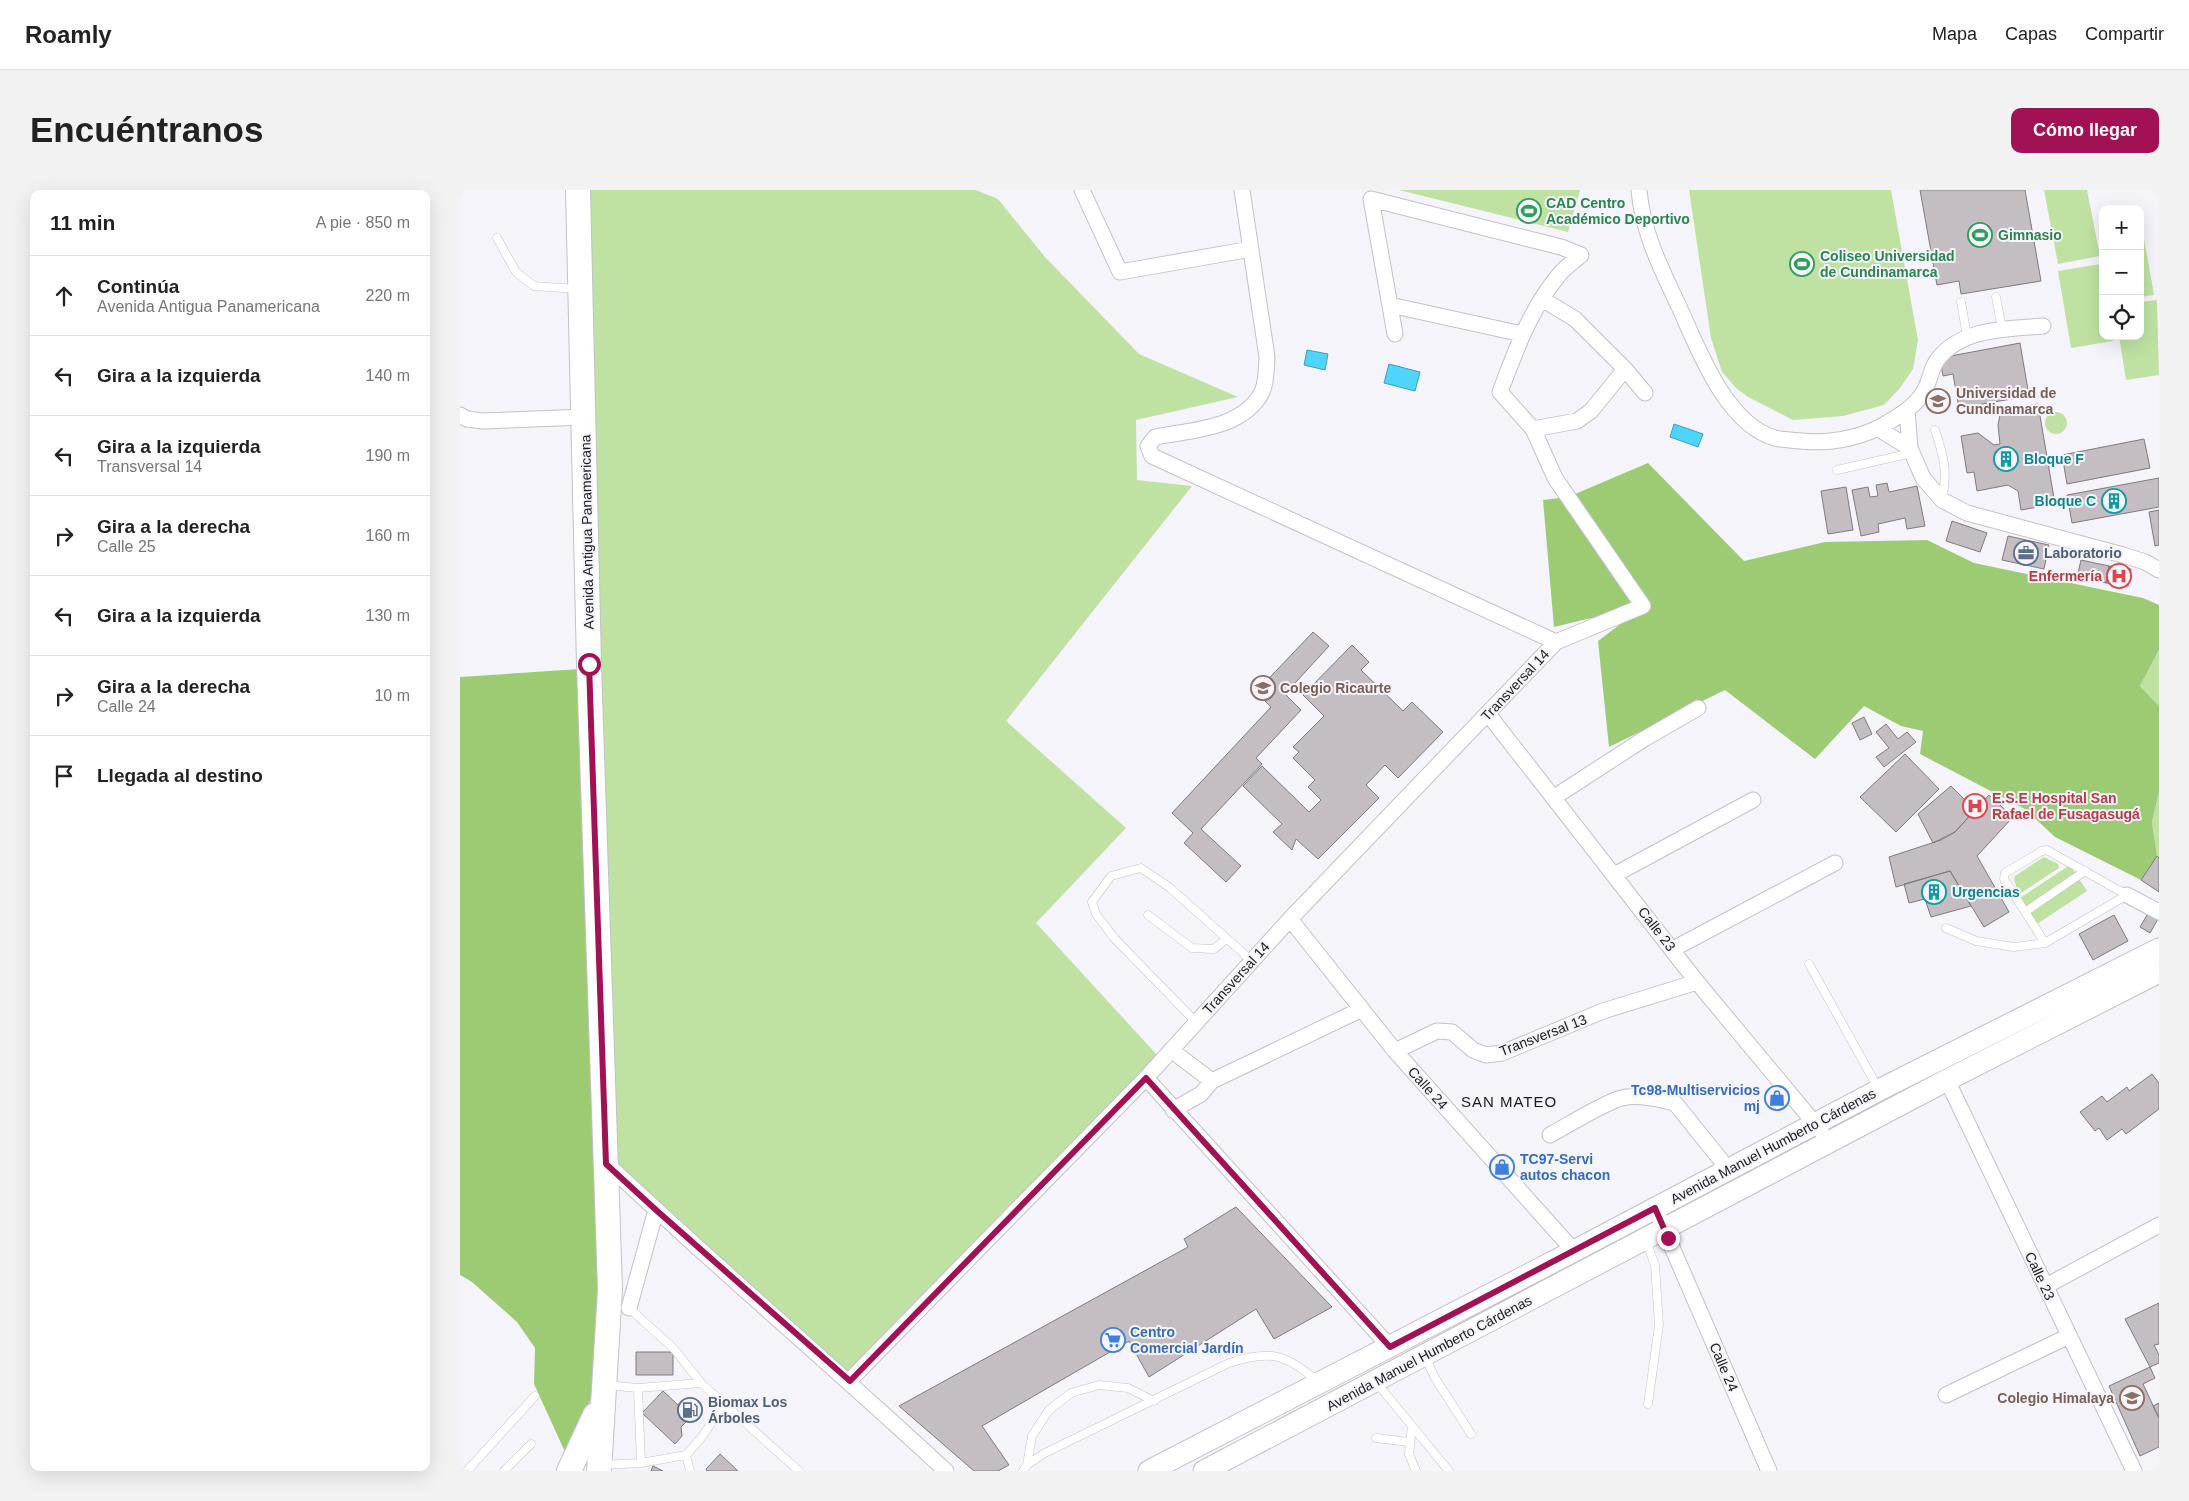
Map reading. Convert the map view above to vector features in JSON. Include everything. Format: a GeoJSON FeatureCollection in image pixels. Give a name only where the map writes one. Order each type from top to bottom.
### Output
{"type":"FeatureCollection","features":[{"type":"Feature","properties":{"kind":"main road","name":"Avenida Antigua Panamericana"},"geometry":{"type":"LineString","coordinates":[[578,190],[585,417],[589,664],[606,1164],[619,1298],[604,1384],[597,1469]]}},
{"type":"Feature","properties":{"kind":"main road","name":"Avenida Manuel Humberto Cárdenas"},"geometry":{"type":"LineString","coordinates":[[1149,1471],[1574,1251],[1879,1090],[2159,949]]}},
{"type":"Feature","properties":{"kind":"main road","name":"Avenida Manuel Humberto Cárdenas"},"geometry":{"type":"LineString","coordinates":[[1204,1471],[1947,1080],[2154,979]]}},
{"type":"Feature","properties":{"kind":"main road","name":"Avenida Antigua Panamericana"},"geometry":{"type":"LineString","coordinates":[[597,1469],[594,1415],[604,1384]]}},
{"type":"Feature","properties":{"kind":"main road"},"geometry":{"type":"LineString","coordinates":[[569,1471],[594,1415]]}},
{"type":"Feature","properties":{"kind":"street"},"geometry":{"type":"LineString","coordinates":[[1082,190],[1120,272],[1251,249]]}},
{"type":"Feature","properties":{"kind":"street"},"geometry":{"type":"LineString","coordinates":[[1242,190],[1267,358],[1266,378],[1262,392],[1249,408],[1228,422],[1156,437],[1148,446],[1152,456],[1556,642]]}},
{"type":"Feature","properties":{"kind":"street"},"geometry":{"type":"LineString","coordinates":[[1639,190],[1641,215],[1649,241],[1710,374],[1729,402],[1753,427],[1774,438],[1819,443],[1860,436],[1907,410],[1923,393],[1937,359],[1950,346],[1967,336],[2002,329],[2043,326]]}},
{"type":"Feature","properties":{"kind":"street"},"geometry":{"type":"LineString","coordinates":[[1395,334],[1371,199],[1561,247],[1581,255],[1559,275],[1542,299],[1522,334],[1500,392],[1533,429],[1577,421],[1592,411],[1625,369]]}},
{"type":"Feature","properties":{"kind":"street"},"geometry":{"type":"LineString","coordinates":[[1542,299],[1575,319],[1625,369],[1645,393]]}},
{"type":"Feature","properties":{"kind":"street"},"geometry":{"type":"LineString","coordinates":[[1390,305],[1522,334]]}},
{"type":"Feature","properties":{"kind":"street"},"geometry":{"type":"LineString","coordinates":[[1907,410],[1911,450],[1923,478],[1942,500],[1967,513],[2116,552],[2144,562],[2159,570]]}},
{"type":"Feature","properties":{"kind":"street"},"geometry":{"type":"LineString","coordinates":[[460,415],[467,419],[483,421],[585,417]]}},
{"type":"Feature","properties":{"kind":"street"},"geometry":{"type":"LineString","coordinates":[[1877,428],[1911,450]]}},
{"type":"Feature","properties":{"kind":"street","name":"Transversal 14"},"geometry":{"type":"LineString","coordinates":[[850,1381],[1146,1078],[1290,919],[1556,642],[1643,606],[1555,478],[1533,429]]}},
{"type":"Feature","properties":{"kind":"street"},"geometry":{"type":"LineString","coordinates":[[1553,798],[1644,739],[1698,708]]}},
{"type":"Feature","properties":{"kind":"street","name":"Calle 23"},"geometry":{"type":"LineString","coordinates":[[1488,714],[1697,982],[1829,1142]]}},
{"type":"Feature","properties":{"kind":"street"},"geometry":{"type":"LineString","coordinates":[[1614,875],[1752,800]]}},
{"type":"Feature","properties":{"kind":"street"},"geometry":{"type":"LineString","coordinates":[[1673,949],[1835,863]]}},
{"type":"Feature","properties":{"kind":"street"},"geometry":{"type":"LineString","coordinates":[[2127,895],[2159,912]]}},
{"type":"Feature","properties":{"kind":"street","name":"Calle 24"},"geometry":{"type":"LineString","coordinates":[[1290,919],[1395,1051],[1574,1251]]}},
{"type":"Feature","properties":{"kind":"street","name":"Transversal 13"},"geometry":{"type":"LineString","coordinates":[[1395,1051],[1437,1031],[1452,1032],[1473,1050],[1486,1055],[1502,1053],[1603,1011],[1697,982]]}},
{"type":"Feature","properties":{"kind":"street"},"geometry":{"type":"LineString","coordinates":[[1173,1110],[1201,1094],[1212,1081],[1362,1009]]}},
{"type":"Feature","properties":{"kind":"street"},"geometry":{"type":"LineString","coordinates":[[1171,1050],[1212,1081]]}},
{"type":"Feature","properties":{"kind":"street"},"geometry":{"type":"LineString","coordinates":[[1146,1078],[1173,1110],[1390,1347]]}},
{"type":"Feature","properties":{"kind":"street","name":"Calle 23"},"geometry":{"type":"LineString","coordinates":[[1947,1080],[2134,1471]]}},
{"type":"Feature","properties":{"kind":"street"},"geometry":{"type":"LineString","coordinates":[[1550,1135],[1619,1099],[1636,1097],[1666,1100],[1675,1103],[1728,1169]]}},
{"type":"Feature","properties":{"kind":"street"},"geometry":{"type":"LineString","coordinates":[[606,1164],[850,1381],[946,1471]]}},
{"type":"Feature","properties":{"kind":"street","name":"Calle 24"},"geometry":{"type":"LineString","coordinates":[[1655,1208],[1655,1234],[1769,1471]]}},
{"type":"Feature","properties":{"kind":"street"},"geometry":{"type":"LineString","coordinates":[[619,1298],[656,1210]]}},
{"type":"Feature","properties":{"kind":"street"},"geometry":{"type":"LineString","coordinates":[[2046,1286],[2159,1226]]}},
{"type":"Feature","properties":{"kind":"street"},"geometry":{"type":"LineString","coordinates":[[1946,1395],[2069,1336]]}},
{"type":"Feature","properties":{"kind":"lane"},"geometry":{"type":"LineString","coordinates":[[497,238],[516,272],[534,286],[581,290]]}},
{"type":"Feature","properties":{"kind":"lane"},"geometry":{"type":"LineString","coordinates":[[1996,297],[2002,329]]}},
{"type":"Feature","properties":{"kind":"lane"},"geometry":{"type":"LineString","coordinates":[[1961,302],[1967,336]]}},
{"type":"Feature","properties":{"kind":"lane"},"geometry":{"type":"LineString","coordinates":[[1935,430],[1945,460],[1946,481],[1942,500]]}},
{"type":"Feature","properties":{"kind":"lane"},"geometry":{"type":"LineString","coordinates":[[1837,470],[1911,450]]}},
{"type":"Feature","properties":{"kind":"lane"},"geometry":{"type":"LineString","coordinates":[[1946,928],[1976,941],[2014,947],[2045,943],[2127,895],[2047,850],[2042,851],[2005,873],[2004,879],[2045,943]]}},
{"type":"Feature","properties":{"kind":"lane"},"geometry":{"type":"LineString","coordinates":[[1196,1022],[1116,939],[1096,914],[1092,902],[1111,876],[1141,868],[1169,887],[1252,961]]}},
{"type":"Feature","properties":{"kind":"lane"},"geometry":{"type":"LineString","coordinates":[[2025,912],[2085,871]]}},
{"type":"Feature","properties":{"kind":"lane"},"geometry":{"type":"LineString","coordinates":[[1148,915],[1192,948],[1214,949],[1226,939]]}},
{"type":"Feature","properties":{"kind":"lane"},"geometry":{"type":"LineString","coordinates":[[1810,964],[1879,1090]]}},
{"type":"Feature","properties":{"kind":"lane"},"geometry":{"type":"LineString","coordinates":[[1648,1404],[1659,1325],[1654,1266],[1655,1234]]}},
{"type":"Feature","properties":{"kind":"lane"},"geometry":{"type":"LineString","coordinates":[[619,1298],[674,1349],[701,1383],[799,1471]]}},
{"type":"Feature","properties":{"kind":"lane"},"geometry":{"type":"LineString","coordinates":[[1025,1468],[1044,1454],[1229,1363],[1253,1355],[1278,1356],[1298,1364],[1320,1383]]}},
{"type":"Feature","properties":{"kind":"lane"},"geometry":{"type":"LineString","coordinates":[[1424,1356],[1435,1378],[1471,1434]]}},
{"type":"Feature","properties":{"kind":"lane"},"geometry":{"type":"LineString","coordinates":[[1375,1381],[1449,1471]]}},
{"type":"Feature","properties":{"kind":"lane"},"geometry":{"type":"LineString","coordinates":[[604,1384],[638,1388],[701,1383]]}},
{"type":"Feature","properties":{"kind":"lane"},"geometry":{"type":"LineString","coordinates":[[1025,1468],[1032,1436],[1048,1411],[1071,1394],[1099,1385],[1128,1388],[1154,1401]]}},
{"type":"Feature","properties":{"kind":"lane"},"geometry":{"type":"LineString","coordinates":[[638,1388],[642,1463]]}},
{"type":"Feature","properties":{"kind":"lane"},"geometry":{"type":"LineString","coordinates":[[467,1471],[535,1396]]}},
{"type":"Feature","properties":{"kind":"lane"},"geometry":{"type":"LineString","coordinates":[[597,1469],[686,1455],[701,1438],[724,1405]]}},
{"type":"Feature","properties":{"kind":"lane"},"geometry":{"type":"LineString","coordinates":[[1412,1426],[1409,1454],[1416,1471]]}},
{"type":"Feature","properties":{"kind":"lane"},"geometry":{"type":"LineString","coordinates":[[1376,1438],[1409,1442]]}},
{"type":"Feature","properties":{"kind":"lane"},"geometry":{"type":"LineString","coordinates":[[504,1471],[531,1444]]}},
{"type":"Feature","properties":{"kind":"lane"},"geometry":{"type":"LineString","coordinates":[[686,1455],[690,1471]]}},
{"type":"Feature","properties":{"kind":"green space"},"geometry":{"type":"Polygon","coordinates":[[[587,190],[976,190],[998,199],[1045,257],[1139,354],[1238,397],[1136,420],[1137,480],[1192,486],[1006,721],[1126,828],[1036,923],[1158,1056],[850,1373],[615,1163],[587,190]]]}},
{"type":"Feature","properties":{"kind":"green space","name":"CAD Centro Académico Deportivo"},"geometry":{"type":"Polygon","coordinates":[[[1399,190],[1580,190],[1568,232],[1399,190]]]}},
{"type":"Feature","properties":{"kind":"green space","name":"Coliseo Universidad de Cundinamarca"},"geometry":{"type":"Polygon","coordinates":[[[1689,190],[1891,190],[1918,340],[1913,369],[1900,388],[1884,405],[1843,416],[1793,420],[1748,397],[1736,388],[1722,372],[1711,338],[1689,190]]]}},
{"type":"Feature","properties":{"kind":"green space"},"geometry":{"type":"Polygon","coordinates":[[[2044,190],[2087,190],[2099,256],[2058,264],[2044,190]]]}},
{"type":"Feature","properties":{"kind":"green space"},"geometry":{"type":"Polygon","coordinates":[[[2144,238],[2154,295],[2144,296],[2144,238]]]}},
{"type":"Feature","properties":{"kind":"green space"},"geometry":{"type":"Polygon","coordinates":[[[2099,264],[2099,340],[2113,341],[2071,348],[2058,271],[2099,264]]]}},
{"type":"Feature","properties":{"kind":"green space"},"geometry":{"type":"Polygon","coordinates":[[[2157,300],[2159,375],[2126,380],[2120,340],[2144,340],[2144,302],[2157,300]]]}},
{"type":"Feature","properties":{"kind":"green space"},"geometry":{"type":"Polygon","coordinates":[[[2056,412],[2064,415],[2067,423],[2064,431],[2056,434],[2048,431],[2045,423],[2048,415],[2056,412]]]}},
{"type":"Feature","properties":{"kind":"green space"},"geometry":{"type":"Polygon","coordinates":[[[1648,463],[1744,561],[1825,542],[1927,540],[1974,563],[2143,598],[2159,605],[2159,650],[2140,686],[2159,706],[2159,792],[2152,822],[2157,856],[2141,880],[2055,837],[2025,809],[1920,754],[1923,731],[1901,726],[1864,706],[1815,759],[1725,690],[1609,747],[1598,641],[1635,613],[1633,608],[1554,627],[1543,500],[1568,497],[1648,463]]]}},
{"type":"Feature","properties":{"kind":"green space"},"geometry":{"type":"Polygon","coordinates":[[[2159,650],[2159,706],[2140,686],[2159,650]]]}},
{"type":"Feature","properties":{"kind":"green space"},"geometry":{"type":"Polygon","coordinates":[[[580,669],[600,1290],[595,1385],[586,1413],[566,1454],[534,1384],[535,1348],[517,1322],[472,1282],[460,1275],[460,677],[580,669]]]}},
{"type":"Feature","properties":{"kind":"green space"},"geometry":{"type":"Polygon","coordinates":[[[2159,792],[2159,858],[2157,856],[2152,822],[2159,792]]]}},
{"type":"Feature","properties":{"kind":"green space"},"geometry":{"type":"Polygon","coordinates":[[[2044,857],[2058,864],[2059,868],[2021,893],[2018,892],[2014,879],[2015,876],[2044,857]]]}},
{"type":"Feature","properties":{"kind":"green space"},"geometry":{"type":"Polygon","coordinates":[[[2070,865],[2087,891],[2037,924],[2020,898],[2070,865]]]}},
{"type":"Feature","properties":{"kind":"water"},"geometry":{"type":"Polygon","coordinates":[[[1307,350],[1328,354],[1325,370],[1304,365],[1307,350]]]}},
{"type":"Feature","properties":{"kind":"water"},"geometry":{"type":"Polygon","coordinates":[[[1389,364],[1420,372],[1415,391],[1384,383],[1389,364]]]}},
{"type":"Feature","properties":{"kind":"water"},"geometry":{"type":"Polygon","coordinates":[[[1674,424],[1703,434],[1698,447],[1670,437],[1674,424]]]}},
{"type":"Feature","properties":{"kind":"building","name":"Gimnasio"},"geometry":{"type":"Polygon","coordinates":[[[1920,190],[2025,190],[2041,281],[1961,294],[1959,281],[1937,285],[1920,190]]]}},
{"type":"Feature","properties":{"kind":"building"},"geometry":{"type":"Polygon","coordinates":[[[2020,343],[2029,396],[1959,408],[1953,374],[1943,376],[1940,358],[2020,343]]]}},
{"type":"Feature","properties":{"kind":"building","name":"Bloque F"},"geometry":{"type":"Polygon","coordinates":[[[2038,404],[2055,504],[2021,510],[2018,491],[2008,485],[1977,491],[1974,472],[1967,473],[1961,436],[1978,433],[1994,445],[2000,444],[1998,425],[2001,410],[2038,404]]]}},
{"type":"Feature","properties":{"kind":"building"},"geometry":{"type":"Polygon","coordinates":[[[2144,439],[2150,468],[2067,484],[2062,455],[2144,439]]]}},
{"type":"Feature","properties":{"kind":"building","name":"Bloque C"},"geometry":{"type":"Polygon","coordinates":[[[2159,478],[2159,507],[2072,523],[2067,495],[2159,478]]]}},
{"type":"Feature","properties":{"kind":"building"},"geometry":{"type":"Polygon","coordinates":[[[1887,483],[1889,492],[1917,486],[1925,526],[1907,529],[1905,518],[1878,524],[1879,532],[1861,536],[1852,490],[1868,487],[1870,497],[1878,496],[1876,485],[1887,483]]]}},
{"type":"Feature","properties":{"kind":"building"},"geometry":{"type":"Polygon","coordinates":[[[1846,487],[1853,530],[1828,534],[1821,491],[1846,487]]]}},
{"type":"Feature","properties":{"kind":"building"},"geometry":{"type":"Polygon","coordinates":[[[2159,510],[2159,545],[2155,546],[2149,512],[2159,510]]]}},
{"type":"Feature","properties":{"kind":"building"},"geometry":{"type":"Polygon","coordinates":[[[1952,521],[1987,533],[1980,552],[1946,541],[1952,521]]]}},
{"type":"Feature","properties":{"kind":"building","name":"Laboratorio"},"geometry":{"type":"Polygon","coordinates":[[[2008,536],[2049,545],[2044,569],[2002,560],[2008,536]]]}},
{"type":"Feature","properties":{"kind":"building"},"geometry":{"type":"Polygon","coordinates":[[[2081,560],[2109,566],[2106,583],[2077,577],[2081,560]]]}},
{"type":"Feature","properties":{"kind":"building","name":"Enfermería"},"geometry":{"type":"Polygon","coordinates":[[[2109,566],[2131,569],[2128,586],[2106,583],[2109,566]]]}},
{"type":"Feature","properties":{"kind":"building"},"geometry":{"type":"Polygon","coordinates":[[[1313,632],[1329,646],[1285,694],[1301,710],[1256,758],[1262,764],[1201,829],[1241,866],[1226,882],[1184,843],[1193,833],[1172,813],[1271,707],[1256,692],[1313,632]]]}},
{"type":"Feature","properties":{"kind":"building"},"geometry":{"type":"Polygon","coordinates":[[[1352,645],[1369,662],[1361,670],[1403,711],[1412,702],[1443,732],[1398,778],[1385,765],[1366,785],[1379,798],[1318,859],[1296,839],[1292,850],[1273,832],[1282,824],[1243,786],[1262,766],[1309,812],[1321,800],[1308,787],[1315,780],[1293,758],[1299,752],[1293,747],[1324,716],[1303,695],[1352,645]]]}},
{"type":"Feature","properties":{"kind":"building"},"geometry":{"type":"Polygon","coordinates":[[[1864,717],[1872,734],[1860,740],[1852,723],[1864,717]]]}},
{"type":"Feature","properties":{"kind":"building"},"geometry":{"type":"Polygon","coordinates":[[[1886,724],[1898,739],[1907,732],[1916,742],[1884,767],[1876,757],[1889,748],[1876,732],[1886,724]]]}},
{"type":"Feature","properties":{"kind":"building"},"geometry":{"type":"Polygon","coordinates":[[[1905,754],[1939,789],[1896,832],[1860,797],[1905,754]]]}},
{"type":"Feature","properties":{"kind":"building"},"geometry":{"type":"Polygon","coordinates":[[[1951,786],[1975,810],[1955,832],[1933,843],[1918,814],[1951,786]]]}},
{"type":"Feature","properties":{"kind":"building"},"geometry":{"type":"Polygon","coordinates":[[[1989,795],[2013,817],[1977,856],[2009,912],[1984,927],[1950,871],[1896,887],[1889,857],[1941,840],[1955,832],[1989,795]]]}},
{"type":"Feature","properties":{"kind":"building"},"geometry":{"type":"Polygon","coordinates":[[[2157,856],[2159,858],[2159,892],[2141,880],[2157,856]]]}},
{"type":"Feature","properties":{"kind":"building","name":"Urgencias"},"geometry":{"type":"Polygon","coordinates":[[[1950,871],[1971,906],[1931,917],[1925,899],[1909,903],[1904,884],[1950,871]]]}},
{"type":"Feature","properties":{"kind":"building"},"geometry":{"type":"Polygon","coordinates":[[[2150,910],[2159,917],[2150,933],[2140,927],[2150,910]]]}},
{"type":"Feature","properties":{"kind":"building"},"geometry":{"type":"Polygon","coordinates":[[[2114,915],[2128,941],[2093,960],[2079,934],[2114,915]]]}},
{"type":"Feature","properties":{"kind":"building"},"geometry":{"type":"Polygon","coordinates":[[[2152,1074],[2159,1083],[2159,1109],[2126,1134],[2122,1129],[2107,1140],[2099,1128],[2095,1131],[2080,1112],[2102,1096],[2107,1102],[2127,1087],[2129,1091],[2152,1074]]]}},
{"type":"Feature","properties":{"kind":"building","name":"Centro Comercial Jardín"},"geometry":{"type":"Polygon","coordinates":[[[1236,1207],[1332,1307],[1274,1339],[1256,1309],[1149,1377],[1129,1341],[982,1426],[1009,1465],[998,1471],[974,1471],[899,1406],[1188,1247],[1184,1239],[1236,1207]]]}},
{"type":"Feature","properties":{"kind":"building"},"geometry":{"type":"Polygon","coordinates":[[[2159,1303],[2159,1344],[2154,1345],[2159,1355],[2159,1363],[2150,1367],[2125,1319],[2159,1303]]]}},
{"type":"Feature","properties":{"kind":"building"},"geometry":{"type":"Polygon","coordinates":[[[636,1352],[673,1352],[673,1375],[636,1375],[636,1352]]]}},
{"type":"Feature","properties":{"kind":"building"},"geometry":{"type":"Polygon","coordinates":[[[2150,1367],[2155,1378],[2143,1384],[2159,1418],[2159,1447],[2140,1456],[2109,1386],[2150,1367]]]}},
{"type":"Feature","properties":{"kind":"building"},"geometry":{"type":"Polygon","coordinates":[[[663,1391],[691,1417],[681,1427],[682,1436],[675,1444],[642,1413],[663,1391]]]}},
{"type":"Feature","properties":{"kind":"building"},"geometry":{"type":"Polygon","coordinates":[[[2159,1403],[2159,1418],[2153,1406],[2159,1403]]]}},
{"type":"Feature","properties":{"kind":"building"},"geometry":{"type":"Polygon","coordinates":[[[720,1454],[738,1471],[707,1471],[706,1469],[720,1454]]]}},
{"type":"Feature","properties":{"kind":"building"},"geometry":{"type":"Polygon","coordinates":[[[653,1466],[663,1471],[651,1471],[653,1466]]]}},
{"type":"Feature","properties":{"kind":"place","name":"CAD Centro Académico Deportivo"},"geometry":{"type":"Point","coordinates":[1529,211]}},
{"type":"Feature","properties":{"kind":"place","name":"Gimnasio"},"geometry":{"type":"Point","coordinates":[1980,235]}},
{"type":"Feature","properties":{"kind":"place","name":"Coliseo Universidad de Cundinamarca"},"geometry":{"type":"Point","coordinates":[1802,264]}},
{"type":"Feature","properties":{"kind":"place","name":"Universidad de Cundinamarca"},"geometry":{"type":"Point","coordinates":[1938,401]}},
{"type":"Feature","properties":{"kind":"place","name":"Bloque F"},"geometry":{"type":"Point","coordinates":[2006,459]}},
{"type":"Feature","properties":{"kind":"place","name":"Bloque C"},"geometry":{"type":"Point","coordinates":[2114,501]}},
{"type":"Feature","properties":{"kind":"place","name":"Laboratorio"},"geometry":{"type":"Point","coordinates":[2026,553]}},
{"type":"Feature","properties":{"kind":"place","name":"Enfermería"},"geometry":{"type":"Point","coordinates":[2119,576]}},
{"type":"Feature","properties":{"kind":"place","name":"Colegio Ricaurte"},"geometry":{"type":"Point","coordinates":[1263,688]}},
{"type":"Feature","properties":{"kind":"place","name":"E.S.E Hospital San Rafael de Fusagasugá"},"geometry":{"type":"Point","coordinates":[1975,806]}},
{"type":"Feature","properties":{"kind":"place","name":"Urgencias"},"geometry":{"type":"Point","coordinates":[1934,892]}},
{"type":"Feature","properties":{"kind":"place","name":"Tc98-Multiservicios mj"},"geometry":{"type":"Point","coordinates":[1777,1098]}},
{"type":"Feature","properties":{"kind":"place","name":"TC97-Servi autos chacon"},"geometry":{"type":"Point","coordinates":[1502,1167]}},
{"type":"Feature","properties":{"kind":"place","name":"Centro Comercial Jardín"},"geometry":{"type":"Point","coordinates":[1113,1340]}},
{"type":"Feature","properties":{"kind":"place","name":"Colegio Himalaya"},"geometry":{"type":"Point","coordinates":[2132,1398]}},
{"type":"Feature","properties":{"kind":"place","name":"Biomax Los Árboles"},"geometry":{"type":"Point","coordinates":[690,1410]}},
{"type":"Feature","properties":{"kind":"district","name":"SAN MATEO"},"geometry":{"type":"Point","coordinates":[1509,1101]}},
{"type":"Feature","properties":{"kind":"route"},"geometry":{"type":"LineString","coordinates":[[589,664],[606,1164],[850,1381],[1146,1078],[1173,1110],[1390,1347],[1655,1208],[1668,1238]]}}]}
